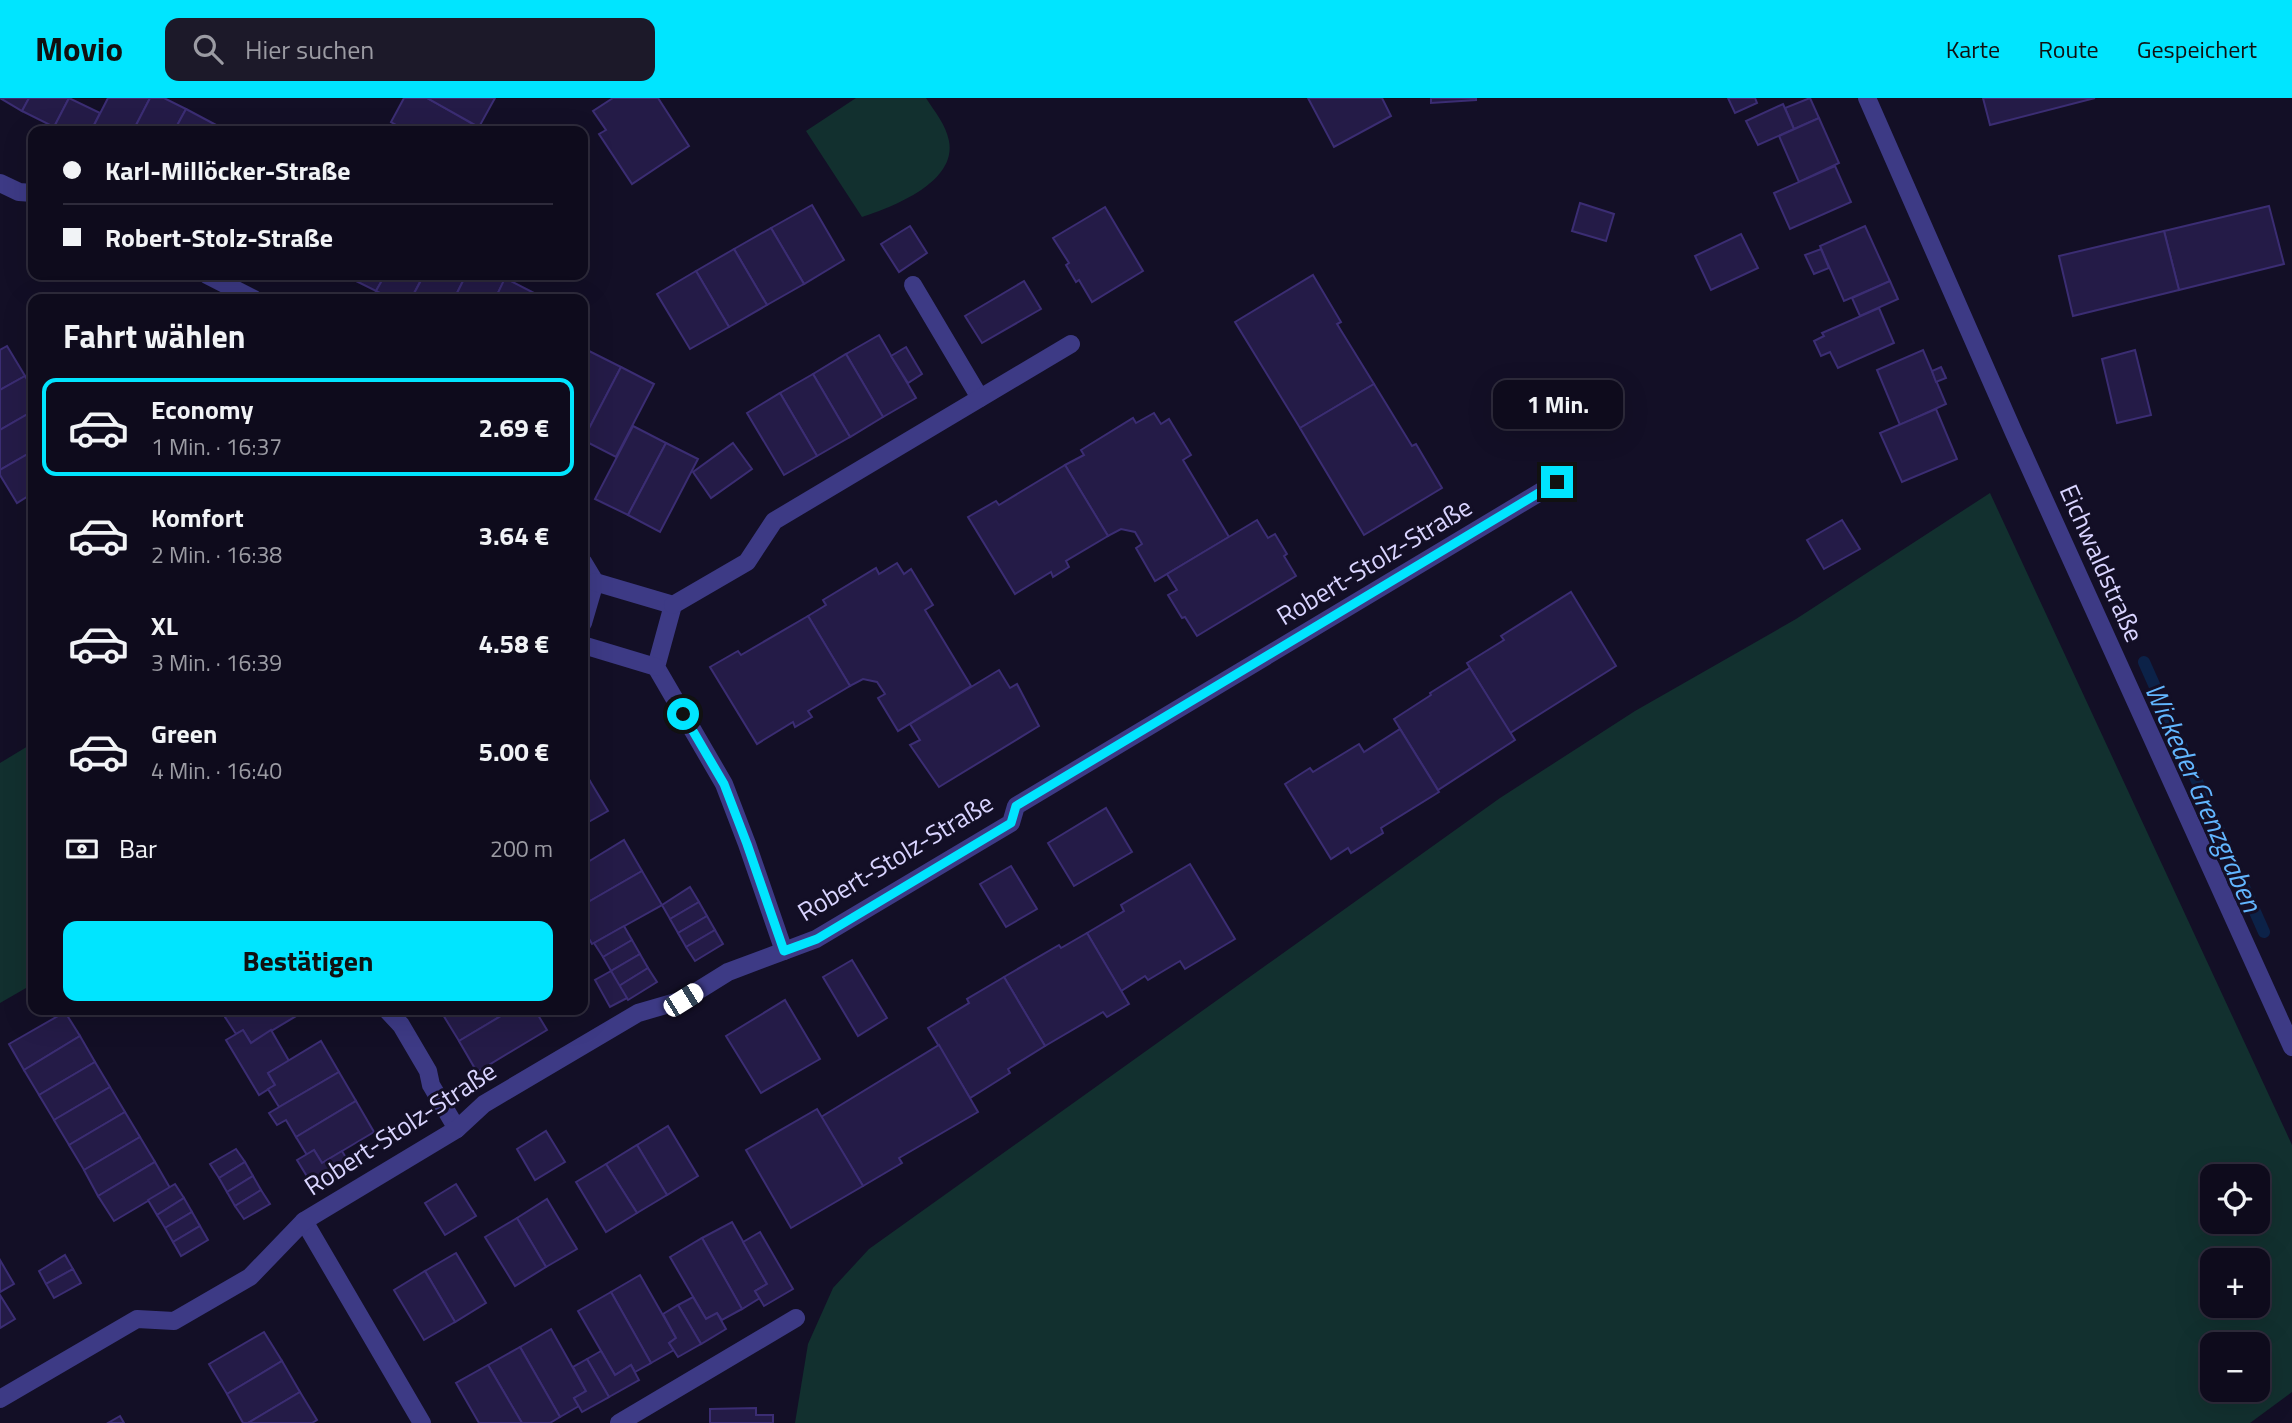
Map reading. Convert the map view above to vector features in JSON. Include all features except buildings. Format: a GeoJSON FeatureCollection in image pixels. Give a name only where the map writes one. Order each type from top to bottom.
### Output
{"type":"FeatureCollection","features":[{"type":"Feature","properties":{"kind":"street","name":"Eichwaldstraße"},"geometry":{"type":"LineString","coordinates":[[1867,98],[1987,372],[2292,1047]]}},
{"type":"Feature","properties":{"kind":"street"},"geometry":{"type":"LineString","coordinates":[[0,183],[19,192],[28,193]]}},
{"type":"Feature","properties":{"kind":"street"},"geometry":{"type":"LineString","coordinates":[[217,280],[244,294]]}},
{"type":"Feature","properties":{"kind":"street"},"geometry":{"type":"LineString","coordinates":[[913,285],[980,398]]}},
{"type":"Feature","properties":{"kind":"street"},"geometry":{"type":"LineString","coordinates":[[656,667],[673,606],[747,562],[774,521],[1071,344]]}},
{"type":"Feature","properties":{"kind":"street","name":"Robert-Stolz-Straße"},"geometry":{"type":"LineString","coordinates":[[0,1405],[137,1319],[174,1321],[250,1277],[304,1222],[457,1129],[484,1104],[638,1013],[683,1000],[728,972],[817,939],[1011,823],[1016,806],[1557,482]]}},
{"type":"Feature","properties":{"kind":"street"},"geometry":{"type":"LineString","coordinates":[[588,570],[595,582],[673,606]]}},
{"type":"Feature","properties":{"kind":"street"},"geometry":{"type":"LineString","coordinates":[[588,606],[595,582]]}},
{"type":"Feature","properties":{"kind":"street"},"geometry":{"type":"LineString","coordinates":[[588,647],[656,667],[724,784],[784,951]]}},
{"type":"Feature","properties":{"kind":"street"},"geometry":{"type":"LineString","coordinates":[[392,1015],[401,1025],[428,1071],[430,1085],[457,1129]]}},
{"type":"Feature","properties":{"kind":"street"},"geometry":{"type":"LineString","coordinates":[[304,1222],[422,1423]]}},
{"type":"Feature","properties":{"kind":"street"},"geometry":{"type":"LineString","coordinates":[[619,1423],[796,1318]]}},
{"type":"Feature","properties":{"kind":"green space"},"geometry":{"type":"Polygon","coordinates":[[[856,98],[926,98],[943,124],[949,141],[949,156],[943,169],[933,180],[920,191],[890,207],[862,217],[806,131],[856,98]]]}},
{"type":"Feature","properties":{"kind":"green space"},"geometry":{"type":"Polygon","coordinates":[[[1990,493],[2292,1145],[2292,1392],[2250,1423],[795,1423],[808,1344],[833,1288],[869,1249],[1500,798],[1635,711],[1796,619],[1990,493]]]}},
{"type":"Feature","properties":{"kind":"green space"},"geometry":{"type":"Polygon","coordinates":[[[28,746],[28,987],[0,1003],[0,763],[28,746]]]}},
{"type":"Feature","properties":{"kind":"waterway","name":"Wickeder Grenzgraben"},"geometry":{"type":"LineString","coordinates":[[2144,662],[2264,932]]}},
{"type":"Feature","properties":{"kind":"route"},"geometry":{"type":"LineString","coordinates":[[683,714],[724,784],[784,951],[817,939],[1011,823],[1016,806],[1557,482]]}}]}
